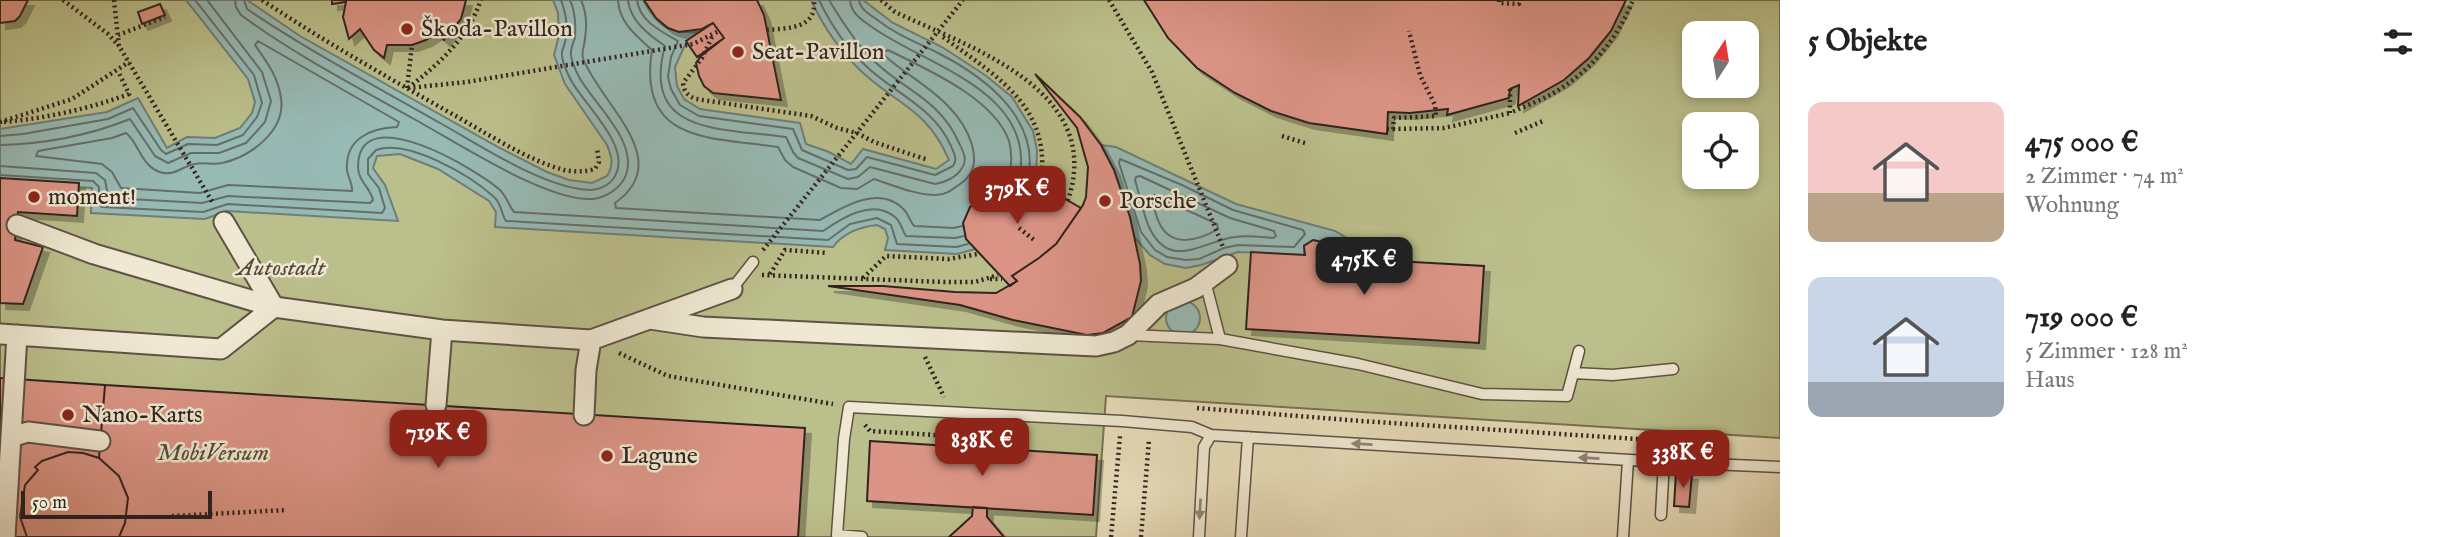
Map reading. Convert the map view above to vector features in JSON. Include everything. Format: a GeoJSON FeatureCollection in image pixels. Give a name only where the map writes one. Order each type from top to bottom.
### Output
{"type":"FeatureCollection","features":[{"type":"Feature","properties":{"kind":"street"},"geometry":{"type":"LineString","coordinates":[[224,222],[274,307]]}},
{"type":"Feature","properties":{"kind":"street"},"geometry":{"type":"LineString","coordinates":[[17,225],[93,254],[274,307],[442,330],[591,340],[649,319],[738,281]]}},
{"type":"Feature","properties":{"kind":"street"},"geometry":{"type":"LineString","coordinates":[[649,319],[703,327],[1096,346],[1128,335],[1159,304],[1196,288],[1227,260]]}},
{"type":"Feature","properties":{"kind":"street"},"geometry":{"type":"LineString","coordinates":[[5,537],[11,438],[8,334],[221,349],[274,307]]}},
{"type":"Feature","properties":{"kind":"street"},"geometry":{"type":"LineString","coordinates":[[436,405],[442,330]]}},
{"type":"Feature","properties":{"kind":"street"},"geometry":{"type":"LineString","coordinates":[[584,415],[586,370],[591,340]]}},
{"type":"Feature","properties":{"kind":"street"},"geometry":{"type":"LineString","coordinates":[[11,438],[28,432],[100,441]]}},
{"type":"Feature","properties":{"kind":"lane"},"geometry":{"type":"LineString","coordinates":[[738,281],[753,262]]}},
{"type":"Feature","properties":{"kind":"lane"},"geometry":{"type":"LineString","coordinates":[[1205,281],[1220,339]]}},
{"type":"Feature","properties":{"kind":"lane"},"geometry":{"type":"LineString","coordinates":[[1128,335],[1220,339],[1358,365],[1482,394],[1567,396],[1579,351]]}},
{"type":"Feature","properties":{"kind":"lane"},"geometry":{"type":"LineString","coordinates":[[1573,373],[1614,375],[1673,369]]}},
{"type":"Feature","properties":{"kind":"lane"},"geometry":{"type":"LineString","coordinates":[[862,537],[837,535],[849,407],[1122,421],[1192,427],[1211,435],[1780,467]]}},
{"type":"Feature","properties":{"kind":"lane"},"geometry":{"type":"LineString","coordinates":[[1199,537],[1204,447],[1211,435]]}},
{"type":"Feature","properties":{"kind":"lane"},"geometry":{"type":"LineString","coordinates":[[1241,537],[1248,437]]}},
{"type":"Feature","properties":{"kind":"lane"},"geometry":{"type":"LineString","coordinates":[[1623,537],[1628,460]]}},
{"type":"Feature","properties":{"kind":"lane"},"geometry":{"type":"LineString","coordinates":[[1661,515],[1664,462]]}},
{"type":"Feature","properties":{"kind":"path"},"geometry":{"type":"LineString","coordinates":[[63,0],[120,46],[224,222]]}},
{"type":"Feature","properties":{"kind":"path"},"geometry":{"type":"LineString","coordinates":[[114,0],[120,46]]}},
{"type":"Feature","properties":{"kind":"path"},"geometry":{"type":"LineString","coordinates":[[262,0],[373,70],[486,133],[563,169],[576,172],[595,169],[599,162],[597,149]]}},
{"type":"Feature","properties":{"kind":"path"},"geometry":{"type":"LineString","coordinates":[[407,89],[447,54],[473,23],[481,0]]}},
{"type":"Feature","properties":{"kind":"path"},"geometry":{"type":"LineString","coordinates":[[767,30],[798,27],[807,23],[813,16],[814,0]]}},
{"type":"Feature","properties":{"kind":"path"},"geometry":{"type":"LineString","coordinates":[[881,0],[895,12],[935,34],[987,69],[1023,104],[1034,120],[1043,152],[1040,188]]}},
{"type":"Feature","properties":{"kind":"path"},"geometry":{"type":"LineString","coordinates":[[753,262],[963,0]]}},
{"type":"Feature","properties":{"kind":"path"},"geometry":{"type":"LineString","coordinates":[[1109,0],[1152,72],[1227,260]]}},
{"type":"Feature","properties":{"kind":"path"},"geometry":{"type":"LineString","coordinates":[[1499,0],[1499,4],[1519,4],[1519,0]]}},
{"type":"Feature","properties":{"kind":"path"},"geometry":{"type":"LineString","coordinates":[[1409,31],[1420,75],[1435,105],[1436,116],[1394,118],[1390,129],[1444,128],[1510,113],[1560,89],[1590,65],[1612,41],[1633,0]]}},
{"type":"Feature","properties":{"kind":"path"},"geometry":{"type":"LineString","coordinates":[[118,34],[165,17]]}},
{"type":"Feature","properties":{"kind":"path"},"geometry":{"type":"LineString","coordinates":[[407,89],[467,82],[693,44],[712,37],[719,31]]}},
{"type":"Feature","properties":{"kind":"path"},"geometry":{"type":"LineString","coordinates":[[935,34],[1006,64],[1026,78],[1060,116],[1070,139],[1075,163],[1074,183],[1068,200]]}},
{"type":"Feature","properties":{"kind":"path"},"geometry":{"type":"LineString","coordinates":[[712,37],[702,58],[683,83],[689,96],[811,117],[928,160]]}},
{"type":"Feature","properties":{"kind":"path"},"geometry":{"type":"LineString","coordinates":[[407,89],[412,45]]}},
{"type":"Feature","properties":{"kind":"path"},"geometry":{"type":"LineString","coordinates":[[2,122],[72,99],[129,62]]}},
{"type":"Feature","properties":{"kind":"path"},"geometry":{"type":"LineString","coordinates":[[2,122],[67,113],[129,94],[118,71]]}},
{"type":"Feature","properties":{"kind":"path"},"geometry":{"type":"LineString","coordinates":[[1510,89],[1510,113]]}},
{"type":"Feature","properties":{"kind":"path"},"geometry":{"type":"LineString","coordinates":[[1515,132],[1543,121]]}},
{"type":"Feature","properties":{"kind":"path"},"geometry":{"type":"LineString","coordinates":[[1282,136],[1308,144]]}},
{"type":"Feature","properties":{"kind":"path"},"geometry":{"type":"LineString","coordinates":[[1019,228],[1034,240]]}},
{"type":"Feature","properties":{"kind":"path"},"geometry":{"type":"LineString","coordinates":[[769,275],[785,250],[828,253]]}},
{"type":"Feature","properties":{"kind":"path"},"geometry":{"type":"LineString","coordinates":[[863,279],[886,256],[949,259],[978,254]]}},
{"type":"Feature","properties":{"kind":"path"},"geometry":{"type":"LineString","coordinates":[[738,281],[769,275],[954,282],[975,282],[1000,277]]}},
{"type":"Feature","properties":{"kind":"path"},"geometry":{"type":"LineString","coordinates":[[915,338],[951,411]]}},
{"type":"Feature","properties":{"kind":"path"},"geometry":{"type":"LineString","coordinates":[[591,340],[668,376],[849,407],[870,431],[984,438],[983,448]]}},
{"type":"Feature","properties":{"kind":"path"},"geometry":{"type":"LineString","coordinates":[[1190,408],[1730,445]]}},
{"type":"Feature","properties":{"kind":"path"},"geometry":{"type":"LineString","coordinates":[[1111,537],[1122,421]]}},
{"type":"Feature","properties":{"kind":"path"},"geometry":{"type":"LineString","coordinates":[[1141,537],[1150,424]]}},
{"type":"Feature","properties":{"kind":"path"},"geometry":{"type":"LineString","coordinates":[[172,516],[286,510]]}},
{"type":"Feature","properties":{"kind":"green space","name":"Autostadt"},"geometry":{"type":"Polygon","coordinates":[[[0,0],[1780,0],[1780,438],[1106,396],[1096,537],[0,537],[0,0]]]}},
{"type":"Feature","properties":{"kind":"water"},"geometry":{"type":"Polygon","coordinates":[[[186,0],[247,0],[300,36],[500,148],[547,172],[569,180],[592,183],[607,176],[611,168],[611,157],[607,145],[565,84],[554,55],[559,35],[558,13],[553,0],[643,0],[653,16],[664,26],[679,31],[697,32],[684,47],[675,67],[677,86],[684,99],[700,109],[800,123],[806,144],[851,164],[863,149],[936,169],[949,160],[931,130],[922,119],[854,64],[833,38],[811,0],[863,0],[893,23],[942,47],[985,75],[1012,97],[1033,131],[1037,150],[1036,177],[1031,196],[979,248],[957,254],[885,250],[888,238],[885,229],[877,225],[852,232],[833,247],[495,227],[496,212],[489,201],[438,169],[400,154],[377,156],[373,168],[385,185],[398,221],[227,211],[205,219],[91,213],[92,188],[0,182],[0,129],[107,112],[138,98],[167,148],[187,137],[215,138],[240,128],[252,113],[255,102],[248,79],[186,0]]]}},
{"type":"Feature","properties":{"kind":"water"},"geometry":{"type":"Polygon","coordinates":[[[1101,145],[1116,147],[1236,204],[1335,231],[1362,247],[1372,259],[1343,257],[1332,246],[1313,240],[1304,245],[1304,255],[1238,252],[1186,268],[1165,264],[1150,255],[1135,238],[1114,170],[1101,145]]]}},
{"type":"Feature","properties":{"kind":"water"},"geometry":{"type":"Polygon","coordinates":[[[1183,301],[1195,306],[1200,318],[1195,330],[1183,335],[1171,330],[1166,318],[1171,306],[1183,301]]]}},
{"type":"Feature","properties":{"kind":"building"},"geometry":{"type":"Polygon","coordinates":[[[0,0],[28,0],[15,21],[0,23],[0,0]]]}},
{"type":"Feature","properties":{"kind":"building","name":"Škoda-Pavillon"},"geometry":{"type":"Polygon","coordinates":[[[332,0],[466,0],[461,19],[444,40],[437,33],[412,45],[387,45],[384,58],[374,50],[360,29],[349,39],[343,17],[346,2],[332,4],[332,0]]]}},
{"type":"Feature","properties":{"kind":"building","name":"Seat-Pavillon"},"geometry":{"type":"Polygon","coordinates":[[[644,0],[757,0],[764,15],[781,100],[713,93],[704,86],[696,63],[724,38],[713,23],[702,29],[679,32],[668,28],[656,18],[644,0]]]}},
{"type":"Feature","properties":{"kind":"building"},"geometry":{"type":"Polygon","coordinates":[[[1144,0],[1626,0],[1611,31],[1589,58],[1564,80],[1518,106],[1519,85],[1510,89],[1509,98],[1447,115],[1448,109],[1388,112],[1387,134],[1309,123],[1271,111],[1235,93],[1197,68],[1168,38],[1144,0]]]}},
{"type":"Feature","properties":{"kind":"building"},"geometry":{"type":"Polygon","coordinates":[[[160,4],[165,15],[142,24],[138,12],[160,4]]]}},
{"type":"Feature","properties":{"kind":"building"},"geometry":{"type":"Polygon","coordinates":[[[713,23],[724,38],[697,57],[686,41],[713,23]]]}},
{"type":"Feature","properties":{"kind":"building","name":"Porsche"},"geometry":{"type":"Polygon","coordinates":[[[1035,74],[1080,117],[1101,145],[1114,170],[1130,217],[1140,264],[1141,281],[1132,317],[1103,333],[1087,335],[1013,320],[960,305],[828,286],[883,286],[996,293],[1017,281],[1012,276],[1056,244],[1083,205],[1088,167],[1077,128],[1035,74]]]}},
{"type":"Feature","properties":{"kind":"building"},"geometry":{"type":"Polygon","coordinates":[[[0,178],[79,183],[77,216],[18,212],[15,240],[43,247],[23,304],[0,303],[0,178]]]}},
{"type":"Feature","properties":{"kind":"building"},"geometry":{"type":"Polygon","coordinates":[[[1030,185],[1051,191],[1081,208],[1056,244],[1012,276],[1017,281],[1010,286],[966,239],[963,223],[970,207],[984,195],[1002,187],[1030,185]]]}},
{"type":"Feature","properties":{"kind":"building"},"geometry":{"type":"Polygon","coordinates":[[[1313,240],[1326,243],[1342,258],[1484,266],[1479,343],[1246,329],[1251,252],[1305,255],[1304,246],[1313,240]]]}},
{"type":"Feature","properties":{"kind":"building"},"geometry":{"type":"Polygon","coordinates":[[[0,378],[105,385],[99,458],[119,476],[128,498],[125,523],[119,537],[0,537],[0,378]]]}},
{"type":"Feature","properties":{"kind":"building"},"geometry":{"type":"Polygon","coordinates":[[[105,385],[805,428],[798,537],[119,537],[125,523],[128,498],[119,476],[99,458],[105,385]]]}},
{"type":"Feature","properties":{"kind":"building"},"geometry":{"type":"Polygon","coordinates":[[[870,441],[1097,455],[1093,515],[867,501],[870,441]]]}},
{"type":"Feature","properties":{"kind":"building"},"geometry":{"type":"Polygon","coordinates":[[[68,452],[99,458],[119,476],[128,498],[125,523],[119,537],[27,537],[20,517],[25,485],[38,470],[35,467],[42,461],[68,452]]]}},
{"type":"Feature","properties":{"kind":"building"},"geometry":{"type":"Polygon","coordinates":[[[1676,473],[1692,474],[1689,507],[1674,506],[1676,473]]]}},
{"type":"Feature","properties":{"kind":"building"},"geometry":{"type":"Polygon","coordinates":[[[973,507],[987,508],[987,517],[1004,537],[949,537],[972,516],[973,507]]]}},
{"type":"Feature","properties":{"kind":"place","name":"Škoda-Pavillon"},"geometry":{"type":"Point","coordinates":[407,29]}},
{"type":"Feature","properties":{"kind":"place","name":"Seat-Pavillon"},"geometry":{"type":"Point","coordinates":[738,52]}},
{"type":"Feature","properties":{"kind":"place","name":"moment!"},"geometry":{"type":"Point","coordinates":[34,197]}},
{"type":"Feature","properties":{"kind":"place","name":"Porsche"},"geometry":{"type":"Point","coordinates":[1105,201]}},
{"type":"Feature","properties":{"kind":"place","name":"Nano-Karts"},"geometry":{"type":"Point","coordinates":[68,415]}},
{"type":"Feature","properties":{"kind":"place","name":"Lagune"},"geometry":{"type":"Point","coordinates":[607,456]}},
{"type":"Feature","properties":{"kind":"park label","name":"MobiVersum"},"geometry":{"type":"Point","coordinates":[213,453]}}]}
